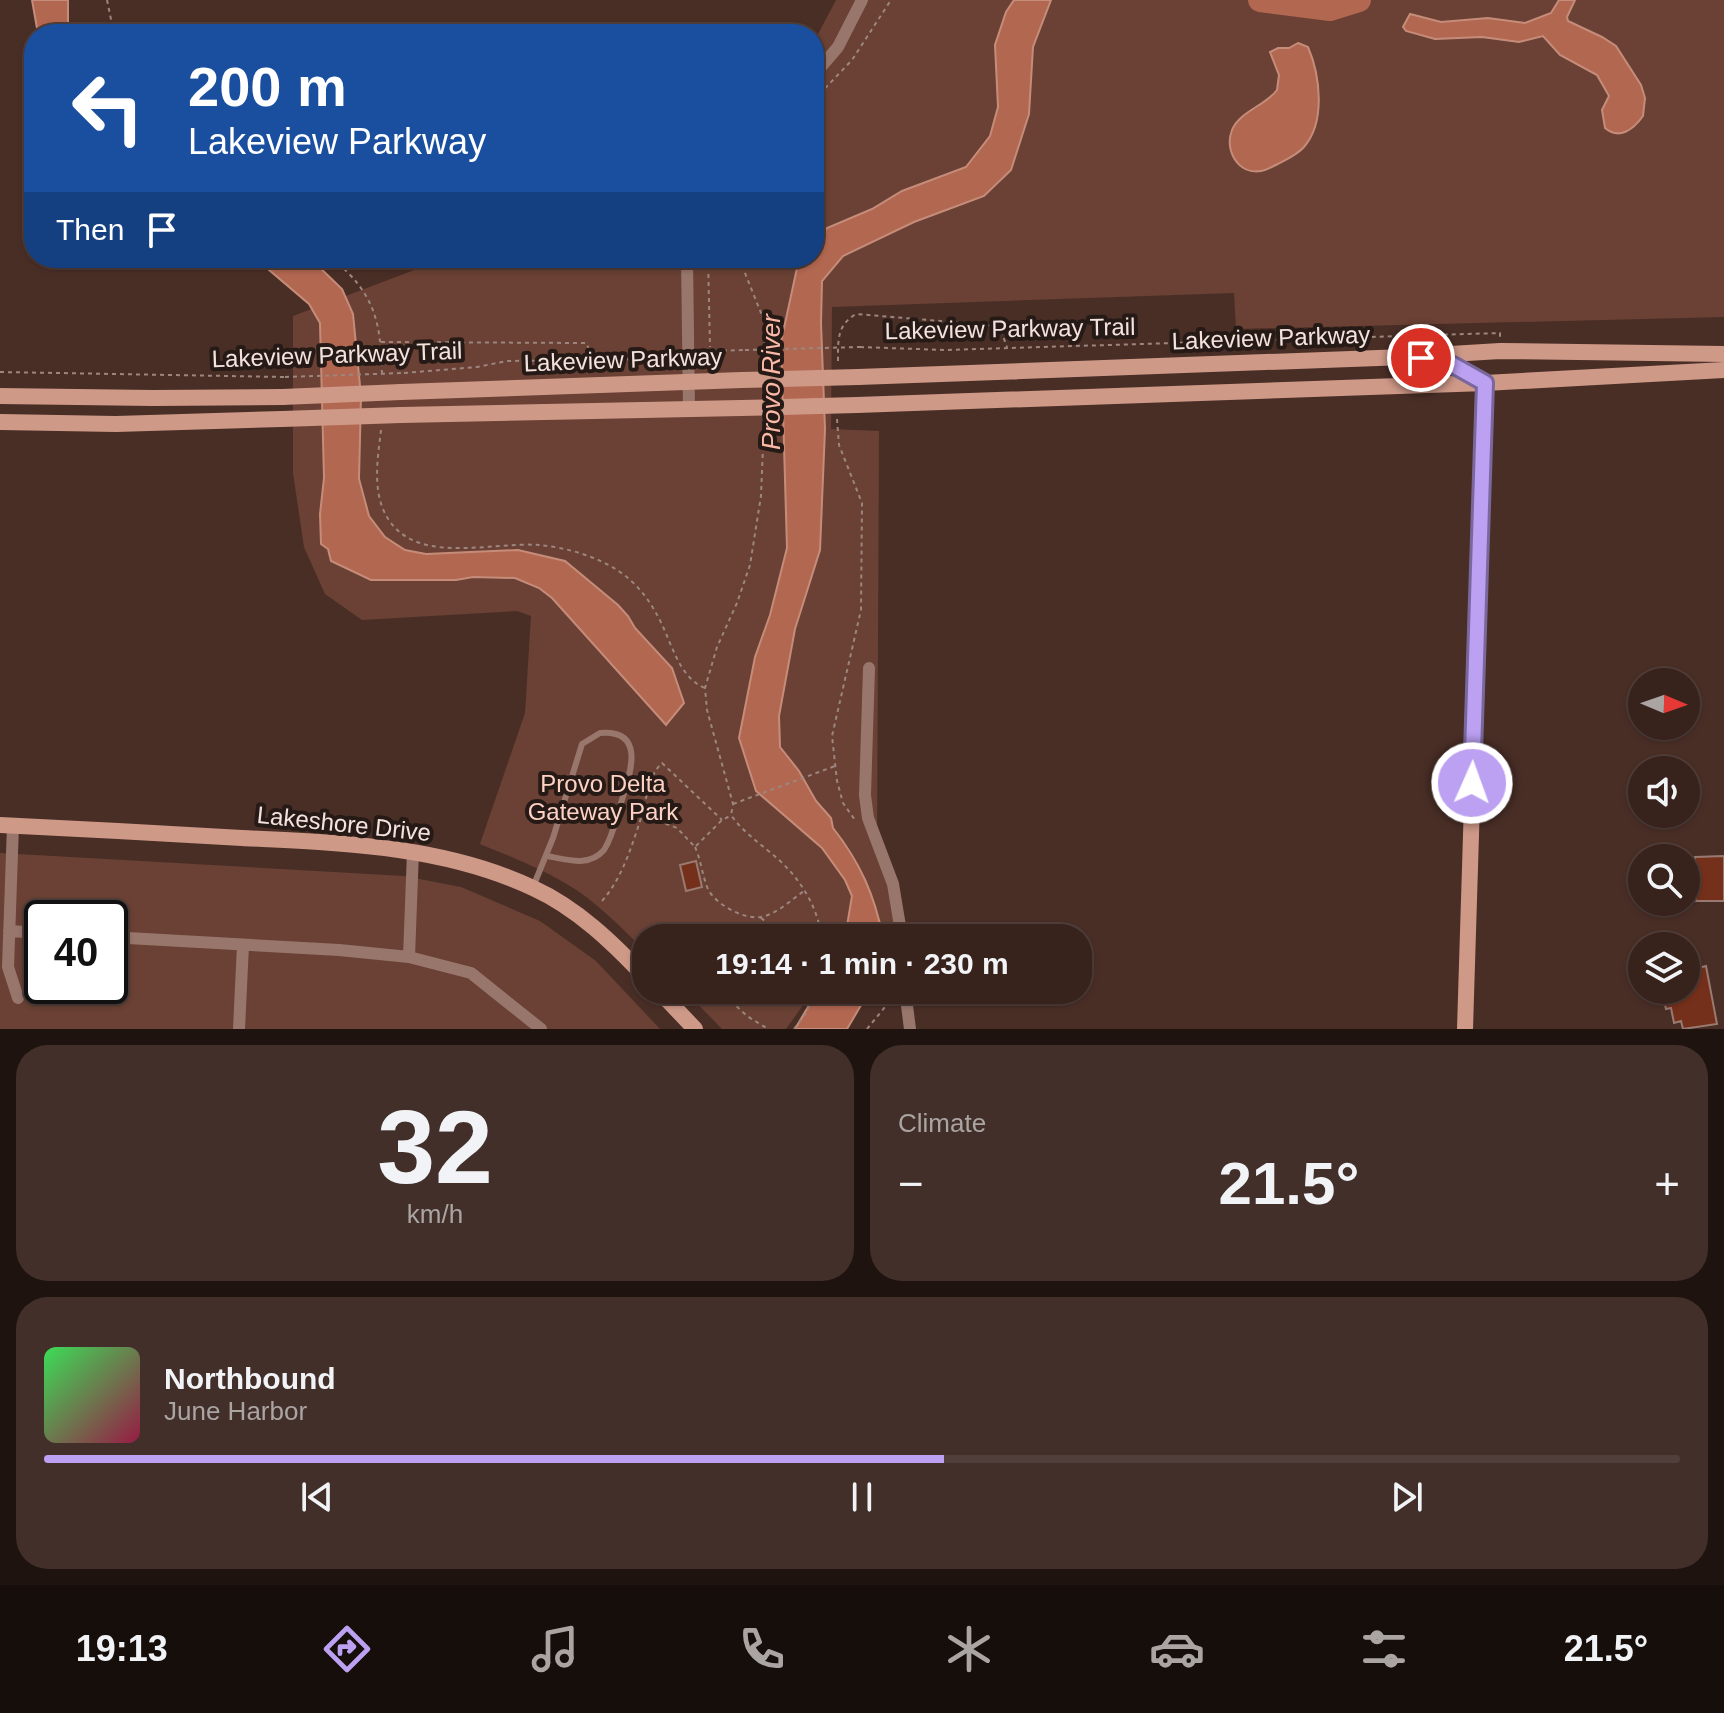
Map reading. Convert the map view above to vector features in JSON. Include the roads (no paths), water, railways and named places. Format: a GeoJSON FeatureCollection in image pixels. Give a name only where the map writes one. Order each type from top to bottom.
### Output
{"type":"FeatureCollection","features":[{"type":"Feature","properties":{"kind":"street"},"geometry":{"type":"LineString","coordinates":[[824,63],[843,39],[862,0]]}},
{"type":"Feature","properties":{"kind":"street"},"geometry":{"type":"LineString","coordinates":[[687,268],[689,410]]}},
{"type":"Feature","properties":{"kind":"street"},"geometry":{"type":"LineString","coordinates":[[1405,357],[1500,351],[1724,354]]}},
{"type":"Feature","properties":{"kind":"street","name":"Lakeview Parkway"},"geometry":{"type":"LineString","coordinates":[[0,396],[282,397],[1405,357],[1453,365],[1485,383]]}},
{"type":"Feature","properties":{"kind":"street"},"geometry":{"type":"LineString","coordinates":[[1465,1029],[1485,383],[1724,370]]}},
{"type":"Feature","properties":{"kind":"street","name":"Lakeview Parkway"},"geometry":{"type":"LineString","coordinates":[[0,422],[116,424],[689,410],[1485,383]]}},
{"type":"Feature","properties":{"kind":"street"},"geometry":{"type":"LineString","coordinates":[[869,668],[865,795],[868,818],[893,884],[900,924]]}},
{"type":"Feature","properties":{"kind":"street"},"geometry":{"type":"LineString","coordinates":[[6,825],[8,967],[18,998]]}},
{"type":"Feature","properties":{"kind":"street","name":"Lakeshore Drive"},"geometry":{"type":"LineString","coordinates":[[6,825],[345,843],[413,851],[483,868],[533,887],[569,907],[632,965]]}},
{"type":"Feature","properties":{"kind":"street"},"geometry":{"type":"LineString","coordinates":[[409,957],[413,851]]}},
{"type":"Feature","properties":{"kind":"street"},"geometry":{"type":"LineString","coordinates":[[9,931],[24,932]]}},
{"type":"Feature","properties":{"kind":"street"},"geometry":{"type":"LineString","coordinates":[[128,938],[409,957],[471,973],[541,1029]]}},
{"type":"Feature","properties":{"kind":"street"},"geometry":{"type":"LineString","coordinates":[[239,1029],[243,945]]}},
{"type":"Feature","properties":{"kind":"street"},"geometry":{"type":"LineString","coordinates":[[671,1004],[695,1029]]}},
{"type":"Feature","properties":{"kind":"street"},"geometry":{"type":"LineString","coordinates":[[907,1004],[910,1029]]}},
{"type":"Feature","properties":{"kind":"lane"},"geometry":{"type":"LineString","coordinates":[[533,887],[582,744],[600,733],[619,736],[629,745],[634,764],[604,850],[594,859],[583,862],[546,856]]}},
{"type":"Feature","properties":{"kind":"waterway","name":"Provo River"},"geometry":{"type":"LineString","coordinates":[[1260,0],[1330,9],[1359,0]]}},
{"type":"Feature","properties":{"kind":"park label","name":"Provo Delta Gateway Park"},"geometry":{"type":"Point","coordinates":[603,798]}}]}
